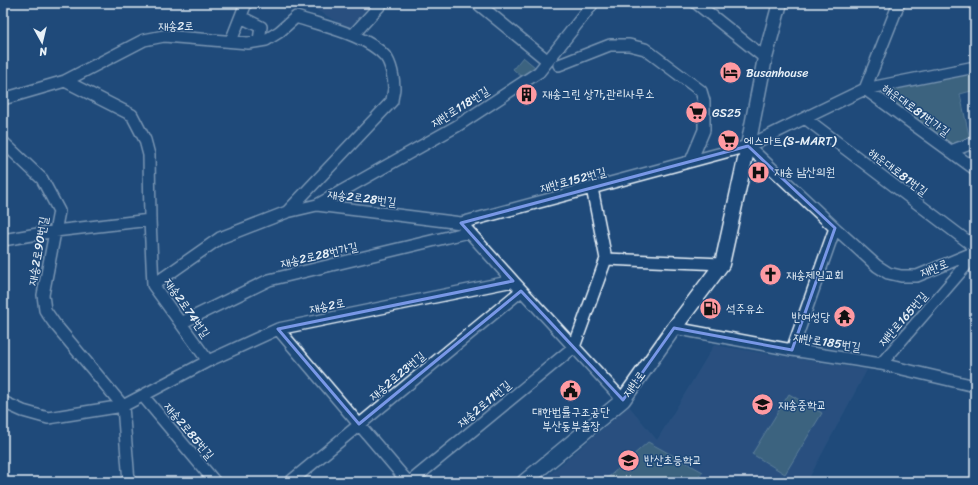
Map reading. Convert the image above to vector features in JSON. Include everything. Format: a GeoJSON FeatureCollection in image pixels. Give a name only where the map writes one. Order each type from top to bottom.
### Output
{"type":"FeatureCollection","features":[{"type":"Feature","properties":{"kind":"main road","name":"재반로"},"geometry":{"type":"LineString","coordinates":[[524,482],[622,400],[722,264],[748,146],[765,58],[780,3]]}},
{"type":"Feature","properties":{"kind":"street"},"geometry":{"type":"LineString","coordinates":[[231,41],[246,3]]}},
{"type":"Feature","properties":{"kind":"street"},"geometry":{"type":"LineString","coordinates":[[353,35],[382,3]]}},
{"type":"Feature","properties":{"kind":"street"},"geometry":{"type":"LineString","coordinates":[[477,3],[548,61]]}},
{"type":"Feature","properties":{"kind":"street"},"geometry":{"type":"LineString","coordinates":[[696,3],[765,58]]}},
{"type":"Feature","properties":{"kind":"street"},"geometry":{"type":"LineString","coordinates":[[865,89],[899,3]]}},
{"type":"Feature","properties":{"kind":"street","name":"재반로118번길"},"geometry":{"type":"LineString","coordinates":[[317,205],[457,126],[539,72],[590,4]]}},
{"type":"Feature","properties":{"kind":"street"},"geometry":{"type":"LineString","coordinates":[[241,17],[261,27],[259,40]]}},
{"type":"Feature","properties":{"kind":"street","name":"재송2로"},"geometry":{"type":"LineString","coordinates":[[3,99],[66,81],[144,40],[164,36],[248,43],[266,40],[279,32],[296,17],[353,35],[372,45],[386,57],[392,70],[394,88],[392,100],[287,212]]}},
{"type":"Feature","properties":{"kind":"street"},"geometry":{"type":"LineString","coordinates":[[559,65],[610,45],[629,45],[645,49],[701,91],[704,100],[704,130],[691,161]]}},
{"type":"Feature","properties":{"kind":"street"},"geometry":{"type":"LineString","coordinates":[[748,146],[865,89],[975,67]]}},
{"type":"Feature","properties":{"kind":"street","name":"재송2로74번길"},"geometry":{"type":"LineString","coordinates":[[66,81],[132,115],[145,140],[149,155],[153,285],[208,361]]}},
{"type":"Feature","properties":{"kind":"street","name":"해운대로81번가길"},"geometry":{"type":"LineString","coordinates":[[865,89],[975,169]]}},
{"type":"Feature","properties":{"kind":"street","name":"해운대로81번길"},"geometry":{"type":"LineString","coordinates":[[804,118],[975,247]]}},
{"type":"Feature","properties":{"kind":"street","name":"재송2로90번길"},"geometry":{"type":"LineString","coordinates":[[3,142],[42,180],[59,211],[43,295],[45,310],[54,323],[123,406]]}},
{"type":"Feature","properties":{"kind":"street","name":"해운대로81번가길"},"geometry":{"type":"LineString","coordinates":[[951,151],[975,142]]}},
{"type":"Feature","properties":{"kind":"street","name":"재반로152번길"},"geometry":{"type":"LineString","coordinates":[[461,223],[748,146]]}},
{"type":"Feature","properties":{"kind":"street","name":"재반로"},"geometry":{"type":"LineString","coordinates":[[748,146],[835,228],[888,274],[917,276],[975,252]]}},
{"type":"Feature","properties":{"kind":"street"},"geometry":{"type":"LineString","coordinates":[[574,347],[606,258],[592,188]]}},
{"type":"Feature","properties":{"kind":"street","name":"재송2로28번길"},"geometry":{"type":"LineString","coordinates":[[153,285],[220,238],[287,212],[317,205],[461,223]]}},
{"type":"Feature","properties":{"kind":"street"},"geometry":{"type":"LineString","coordinates":[[3,240],[55,231],[150,220]]}},
{"type":"Feature","properties":{"kind":"street"},"geometry":{"type":"LineString","coordinates":[[461,223],[521,291],[622,400]]}},
{"type":"Feature","properties":{"kind":"street"},"geometry":{"type":"LineString","coordinates":[[792,350],[835,228]]}},
{"type":"Feature","properties":{"kind":"street","name":"재송2로28번가길"},"geometry":{"type":"LineString","coordinates":[[181,323],[269,280],[470,232]]}},
{"type":"Feature","properties":{"kind":"street","name":"재반로165번길"},"geometry":{"type":"LineString","coordinates":[[881,364],[975,255]]}},
{"type":"Feature","properties":{"kind":"street"},"geometry":{"type":"LineString","coordinates":[[606,258],[722,264]]}},
{"type":"Feature","properties":{"kind":"street","name":"재송2로"},"geometry":{"type":"LineString","coordinates":[[3,402],[23,411],[48,418],[123,406],[208,361],[278,329],[513,281]]}},
{"type":"Feature","properties":{"kind":"street","name":"재송2로23번길"},"geometry":{"type":"LineString","coordinates":[[290,482],[521,291]]}},
{"type":"Feature","properties":{"kind":"street","name":"재반로185번길"},"geometry":{"type":"LineString","coordinates":[[674,328],[792,350],[881,364],[975,386]]}},
{"type":"Feature","properties":{"kind":"street"},"geometry":{"type":"LineString","coordinates":[[278,329],[409,482]]}},
{"type":"Feature","properties":{"kind":"street","name":"재송2로11번길"},"geometry":{"type":"LineString","coordinates":[[409,482],[574,347]]}},
{"type":"Feature","properties":{"kind":"street","name":"재송2로85번길"},"geometry":{"type":"LineString","coordinates":[[143,396],[215,482]]}},
{"type":"Feature","properties":{"kind":"street"},"geometry":{"type":"LineString","coordinates":[[123,406],[129,482]]}},
{"type":"Feature","properties":{"kind":"highlighted area"},"geometry":{"type":"Polygon","coordinates":[[[748,146],[835,228],[792,350],[674,328],[623,400],[521,291],[359,424],[278,329],[513,281],[461,223],[748,146]]]}},
{"type":"Feature","properties":{"kind":"shaded area"},"geometry":{"type":"Polygon","coordinates":[[[304,3],[372,3],[350,29],[304,3]]]}},
{"type":"Feature","properties":{"kind":"shaded area","name":"재송중학교"},"geometry":{"type":"Polygon","coordinates":[[[714,345],[867,370],[807,482],[545,482],[543,480],[629,406],[657,440],[714,345]]]}},
{"type":"Feature","properties":{"kind":"green space"},"geometry":{"type":"Polygon","coordinates":[[[523,57],[535,67],[524,79],[513,69],[523,57]]]}},
{"type":"Feature","properties":{"kind":"green space"},"geometry":{"type":"Polygon","coordinates":[[[975,72],[975,90],[960,94],[970,140],[952,147],[875,92],[975,72]]]}},
{"type":"Feature","properties":{"kind":"green space"},"geometry":{"type":"Polygon","coordinates":[[[789,394],[822,413],[785,474],[752,454],[789,394]]]}},
{"type":"Feature","properties":{"kind":"green space"},"geometry":{"type":"Polygon","coordinates":[[[648,442],[703,472],[694,482],[604,481],[648,442]]]}},
{"type":"Feature","properties":{"kind":"place","name":"Busanhouse"},"geometry":{"type":"Point","coordinates":[731,73]}},
{"type":"Feature","properties":{"kind":"place","name":"재송그린 상가,관리사무소"},"geometry":{"type":"Point","coordinates":[527,94]}},
{"type":"Feature","properties":{"kind":"place","name":"GS25"},"geometry":{"type":"Point","coordinates":[696,113]}},
{"type":"Feature","properties":{"kind":"place","name":"에스마트(S-MART)"},"geometry":{"type":"Point","coordinates":[728,141]}},
{"type":"Feature","properties":{"kind":"place","name":"재송 남산의원"},"geometry":{"type":"Point","coordinates":[759,172]}},
{"type":"Feature","properties":{"kind":"place","name":"재송제일교회"},"geometry":{"type":"Point","coordinates":[771,275]}},
{"type":"Feature","properties":{"kind":"place","name":"석주유소"},"geometry":{"type":"Point","coordinates":[711,309]}},
{"type":"Feature","properties":{"kind":"place","name":"반여성당"},"geometry":{"type":"Point","coordinates":[845,317]}},
{"type":"Feature","properties":{"kind":"place","name":"대한법률구조공단 부산동부출장"},"geometry":{"type":"Point","coordinates":[571,391]}},
{"type":"Feature","properties":{"kind":"place","name":"재송중학교"},"geometry":{"type":"Point","coordinates":[763,405]}},
{"type":"Feature","properties":{"kind":"place","name":"반산초등학교"},"geometry":{"type":"Point","coordinates":[629,460]}}]}
